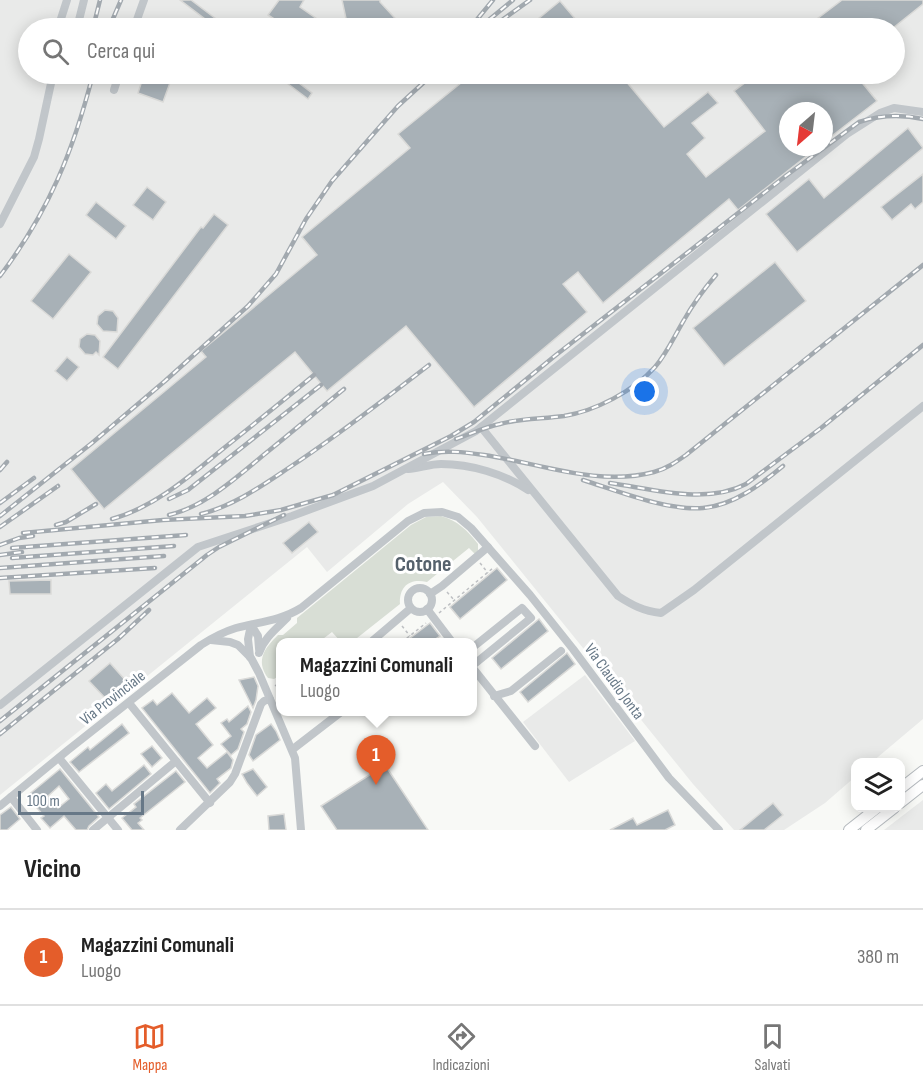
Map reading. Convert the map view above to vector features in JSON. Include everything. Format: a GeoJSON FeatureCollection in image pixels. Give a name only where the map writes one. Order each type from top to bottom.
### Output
{"type":"FeatureCollection","features":[{"type":"Feature","properties":{"kind":"main road"},"geometry":{"type":"LineString","coordinates":[[905,785],[923,771]]}},
{"type":"Feature","properties":{"kind":"main road"},"geometry":{"type":"LineString","coordinates":[[905,798],[923,785]]}},
{"type":"Feature","properties":{"kind":"main road"},"geometry":{"type":"LineString","coordinates":[[849,830],[871,812]]}},
{"type":"Feature","properties":{"kind":"main road"},"geometry":{"type":"LineString","coordinates":[[866,830],[888,812]]}},
{"type":"Feature","properties":{"kind":"street"},"geometry":{"type":"LineString","coordinates":[[62,18],[68,0]]}},
{"type":"Feature","properties":{"kind":"street"},"geometry":{"type":"LineString","coordinates":[[80,18],[84,0]]}},
{"type":"Feature","properties":{"kind":"street"},"geometry":{"type":"LineString","coordinates":[[138,18],[144,0]]}},
{"type":"Feature","properties":{"kind":"street"},"geometry":{"type":"LineString","coordinates":[[0,224],[34,157],[52,84]]}},
{"type":"Feature","properties":{"kind":"street"},"geometry":{"type":"LineString","coordinates":[[114,90],[116,84]]}},
{"type":"Feature","properties":{"kind":"street"},"geometry":{"type":"LineString","coordinates":[[0,705],[198,547],[302,513],[373,486],[481,427],[847,134],[880,113],[894,108],[923,112]]}},
{"type":"Feature","properties":{"kind":"street"},"geometry":{"type":"LineString","coordinates":[[481,427],[618,596],[633,606],[661,613],[694,590],[923,406]]}},
{"type":"Feature","properties":{"kind":"street"},"geometry":{"type":"LineString","coordinates":[[402,470],[439,464],[464,466],[499,476],[525,488],[537,498]]}},
{"type":"Feature","properties":{"kind":"street","name":"Via Claudio Jonta"},"geometry":{"type":"LineString","coordinates":[[251,624],[292,614],[408,521],[424,513],[442,512],[458,517],[489,547],[530,595],[669,778],[719,830]]}},
{"type":"Feature","properties":{"kind":"street"},"geometry":{"type":"LineString","coordinates":[[430,594],[489,547]]}},
{"type":"Feature","properties":{"kind":"street"},"geometry":{"type":"LineString","coordinates":[[423,588],[430,594],[431,602],[427,609],[419,611],[411,608],[408,600],[414,589],[423,588]]}},
{"type":"Feature","properties":{"kind":"street"},"geometry":{"type":"LineString","coordinates":[[376,638],[411,608]]}},
{"type":"Feature","properties":{"kind":"street"},"geometry":{"type":"LineString","coordinates":[[477,644],[522,608],[531,618],[477,663]]}},
{"type":"Feature","properties":{"kind":"street"},"geometry":{"type":"LineString","coordinates":[[427,609],[449,638]]}},
{"type":"Feature","properties":{"kind":"street"},"geometry":{"type":"LineString","coordinates":[[255,656],[267,637],[292,614]]}},
{"type":"Feature","properties":{"kind":"street"},"geometry":{"type":"LineString","coordinates":[[251,624],[248,639],[259,673],[276,708]]}},
{"type":"Feature","properties":{"kind":"street","name":"Via Provinciale"},"geometry":{"type":"LineString","coordinates":[[0,806],[201,645],[224,632],[251,624]]}},
{"type":"Feature","properties":{"kind":"street"},"geometry":{"type":"LineString","coordinates":[[210,640],[221,640],[238,645],[255,656]]}},
{"type":"Feature","properties":{"kind":"street"},"geometry":{"type":"LineString","coordinates":[[494,696],[511,691],[561,651]]}},
{"type":"Feature","properties":{"kind":"street"},"geometry":{"type":"LineString","coordinates":[[477,674],[535,746]]}},
{"type":"Feature","properties":{"kind":"street"},"geometry":{"type":"LineString","coordinates":[[180,830],[210,803],[236,774],[261,704],[270,694]]}},
{"type":"Feature","properties":{"kind":"street"},"geometry":{"type":"LineString","coordinates":[[129,703],[210,803]]}},
{"type":"Feature","properties":{"kind":"street"},"geometry":{"type":"LineString","coordinates":[[279,716],[293,749],[297,767],[301,830]]}},
{"type":"Feature","properties":{"kind":"street"},"geometry":{"type":"LineString","coordinates":[[293,749],[335,716]]}},
{"type":"Feature","properties":{"kind":"street"},"geometry":{"type":"LineString","coordinates":[[59,758],[118,830]]}},
{"type":"Feature","properties":{"kind":"street"},"geometry":{"type":"LineString","coordinates":[[93,830],[176,761]]}},
{"type":"Feature","properties":{"kind":"street"},"geometry":{"type":"LineString","coordinates":[[11,797],[37,830]]}},
{"type":"Feature","properties":{"kind":"path"},"geometry":{"type":"LineString","coordinates":[[476,558],[488,573]]}},
{"type":"Feature","properties":{"kind":"path"},"geometry":{"type":"LineString","coordinates":[[407,638],[501,562]]}},
{"type":"Feature","properties":{"kind":"path"},"geometry":{"type":"LineString","coordinates":[[442,586],[454,600]]}},
{"type":"Feature","properties":{"kind":"path"},"geometry":{"type":"LineString","coordinates":[[398,620],[410,636]]}},
{"type":"Feature","properties":{"kind":"path"},"geometry":{"type":"LineString","coordinates":[[270,694],[276,687]]}},
{"type":"Feature","properties":{"kind":"shaded area"},"geometry":{"type":"Polygon","coordinates":[[[0,0],[923,0],[923,719],[877,758],[851,758],[851,780],[825,803],[784,830],[734,830],[693,784],[477,517],[443,482],[408,504],[327,572],[307,547],[0,795],[0,0]]]}},
{"type":"Feature","properties":{"kind":"shaded area"},"geometry":{"type":"Polygon","coordinates":[[[441,516],[457,523],[478,544],[478,551],[475,554],[469,548],[427,582],[416,581],[407,584],[400,597],[400,604],[357,638],[337,638],[332,632],[324,638],[276,638],[276,678],[268,678],[262,666],[263,655],[278,635],[283,635],[297,623],[297,618],[411,525],[426,517],[441,516]]]}},
{"type":"Feature","properties":{"kind":"shaded area"},"geometry":{"type":"Polygon","coordinates":[[[585,675],[635,741],[569,782],[523,722],[585,675]]]}},
{"type":"Feature","properties":{"kind":"shaded area"},"geometry":{"type":"Polygon","coordinates":[[[923,800],[923,830],[884,830],[923,800]]]}},
{"type":"Feature","properties":{"kind":"building"},"geometry":{"type":"Polygon","coordinates":[[[180,0],[191,0],[215,18],[204,18],[180,0]]]}},
{"type":"Feature","properties":{"kind":"building"},"geometry":{"type":"Polygon","coordinates":[[[279,0],[304,0],[300,7],[316,18],[273,18],[268,15],[279,0]]]}},
{"type":"Feature","properties":{"kind":"building"},"geometry":{"type":"Polygon","coordinates":[[[342,0],[380,0],[395,18],[346,18],[342,0]]]}},
{"type":"Feature","properties":{"kind":"building"},"geometry":{"type":"Polygon","coordinates":[[[842,0],[923,0],[923,4],[905,18],[818,18],[842,0]]]}},
{"type":"Feature","properties":{"kind":"building"},"geometry":{"type":"Polygon","coordinates":[[[560,1],[574,18],[539,18],[560,1]]]}},
{"type":"Feature","properties":{"kind":"building"},"geometry":{"type":"Polygon","coordinates":[[[141,84],[170,84],[163,102],[138,93],[141,84]]]}},
{"type":"Feature","properties":{"kind":"building"},"geometry":{"type":"Polygon","coordinates":[[[288,84],[300,84],[312,93],[308,99],[288,84]]]}},
{"type":"Feature","properties":{"kind":"building"},"geometry":{"type":"Polygon","coordinates":[[[460,84],[628,84],[664,127],[708,92],[718,103],[692,123],[705,138],[687,154],[706,177],[765,131],[734,91],[743,84],[863,84],[877,101],[833,135],[833,102],[779,102],[779,156],[807,156],[738,210],[729,199],[603,303],[578,272],[563,284],[587,312],[474,407],[406,326],[327,391],[295,352],[104,509],[71,469],[206,357],[201,351],[317,255],[302,237],[410,148],[398,134],[460,84]]]}},
{"type":"Feature","properties":{"kind":"building"},"geometry":{"type":"Polygon","coordinates":[[[908,128],[923,148],[797,252],[766,214],[809,179],[824,198],[908,128]]]}},
{"type":"Feature","properties":{"kind":"building"},"geometry":{"type":"Polygon","coordinates":[[[923,174],[923,202],[915,209],[911,204],[892,220],[881,207],[923,174]]]}},
{"type":"Feature","properties":{"kind":"building"},"geometry":{"type":"Polygon","coordinates":[[[147,187],[166,202],[153,220],[133,205],[147,187]]]}},
{"type":"Feature","properties":{"kind":"building"},"geometry":{"type":"Polygon","coordinates":[[[96,202],[126,226],[116,239],[86,215],[96,202]]]}},
{"type":"Feature","properties":{"kind":"building"},"geometry":{"type":"Polygon","coordinates":[[[214,214],[228,225],[118,369],[103,357],[201,227],[203,228],[214,214]]]}},
{"type":"Feature","properties":{"kind":"building"},"geometry":{"type":"Polygon","coordinates":[[[69,254],[91,272],[53,319],[31,301],[69,254]]]}},
{"type":"Feature","properties":{"kind":"building"},"geometry":{"type":"Polygon","coordinates":[[[775,262],[806,301],[724,366],[693,328],[775,262]]]}},
{"type":"Feature","properties":{"kind":"building"},"geometry":{"type":"Polygon","coordinates":[[[105,310],[113,311],[118,318],[117,332],[103,331],[97,324],[98,316],[105,310]]]}},
{"type":"Feature","properties":{"kind":"building"},"geometry":{"type":"Polygon","coordinates":[[[87,334],[95,335],[100,341],[99,355],[96,352],[93,355],[85,354],[79,347],[80,339],[87,334]]]}},
{"type":"Feature","properties":{"kind":"building"},"geometry":{"type":"Polygon","coordinates":[[[67,357],[79,367],[67,381],[55,371],[67,357]]]}},
{"type":"Feature","properties":{"kind":"building"},"geometry":{"type":"Polygon","coordinates":[[[309,522],[318,532],[292,553],[283,543],[309,522]]]}},
{"type":"Feature","properties":{"kind":"building"},"geometry":{"type":"Polygon","coordinates":[[[497,568],[507,580],[460,619],[450,607],[497,568]]]}},
{"type":"Feature","properties":{"kind":"building"},"geometry":{"type":"Polygon","coordinates":[[[51,580],[51,594],[10,594],[9,581],[51,580]]]}},
{"type":"Feature","properties":{"kind":"building"},"geometry":{"type":"Polygon","coordinates":[[[539,619],[548,631],[501,669],[492,658],[539,619]]]}},
{"type":"Feature","properties":{"kind":"building"},"geometry":{"type":"Polygon","coordinates":[[[430,623],[440,636],[437,638],[410,638],[430,623]]]}},
{"type":"Feature","properties":{"kind":"building"},"geometry":{"type":"Polygon","coordinates":[[[567,653],[575,664],[528,702],[520,692],[567,653]]]}},
{"type":"Feature","properties":{"kind":"building"},"geometry":{"type":"Polygon","coordinates":[[[110,663],[126,681],[106,699],[89,681],[110,663]]]}},
{"type":"Feature","properties":{"kind":"building"},"geometry":{"type":"Polygon","coordinates":[[[254,677],[258,686],[253,708],[239,680],[254,677]]]}},
{"type":"Feature","properties":{"kind":"building"},"geometry":{"type":"Polygon","coordinates":[[[172,693],[189,713],[207,698],[216,708],[196,724],[213,745],[198,758],[207,768],[227,752],[233,760],[231,768],[217,779],[220,783],[210,793],[142,708],[153,700],[157,705],[172,693]]]}},
{"type":"Feature","properties":{"kind":"building"},"geometry":{"type":"Polygon","coordinates":[[[248,706],[251,712],[247,724],[241,729],[244,732],[238,749],[231,755],[221,744],[231,736],[221,723],[227,719],[229,722],[248,706]]]}},
{"type":"Feature","properties":{"kind":"building"},"geometry":{"type":"Polygon","coordinates":[[[122,724],[129,733],[79,772],[70,762],[88,747],[90,750],[122,724]]]}},
{"type":"Feature","properties":{"kind":"building"},"geometry":{"type":"Polygon","coordinates":[[[271,724],[280,740],[253,761],[249,755],[256,735],[271,724]]]}},
{"type":"Feature","properties":{"kind":"building"},"geometry":{"type":"Polygon","coordinates":[[[152,746],[162,758],[152,767],[141,754],[152,746]]]}},
{"type":"Feature","properties":{"kind":"building"},"geometry":{"type":"Polygon","coordinates":[[[144,765],[151,774],[109,809],[96,793],[106,784],[112,791],[144,765]]]}},
{"type":"Feature","properties":{"kind":"building"},"geometry":{"type":"Polygon","coordinates":[[[385,765],[428,830],[337,830],[321,806],[385,765]]]}},
{"type":"Feature","properties":{"kind":"building"},"geometry":{"type":"Polygon","coordinates":[[[60,769],[99,817],[87,830],[76,830],[64,816],[50,828],[41,818],[44,816],[27,796],[60,769]],[[59,786],[48,796],[58,808],[69,799],[59,786]]]}},
{"type":"Feature","properties":{"kind":"building"},"geometry":{"type":"Polygon","coordinates":[[[253,769],[267,787],[257,796],[242,774],[253,769]]]}},
{"type":"Feature","properties":{"kind":"building"},"geometry":{"type":"Polygon","coordinates":[[[176,771],[185,782],[140,818],[142,820],[138,823],[144,830],[132,830],[122,818],[136,807],[134,804],[176,771]]]}},
{"type":"Feature","properties":{"kind":"building"},"geometry":{"type":"Polygon","coordinates":[[[773,803],[783,815],[764,830],[740,830],[773,803]]]}},
{"type":"Feature","properties":{"kind":"building"},"geometry":{"type":"Polygon","coordinates":[[[11,807],[20,819],[7,830],[0,830],[0,815],[11,807]]]}},
{"type":"Feature","properties":{"kind":"building"},"geometry":{"type":"Polygon","coordinates":[[[668,810],[675,825],[665,830],[610,830],[633,818],[637,825],[668,810]]]}},
{"type":"Feature","properties":{"kind":"building"},"geometry":{"type":"Polygon","coordinates":[[[284,814],[286,830],[269,830],[268,816],[284,814]]]}},
{"type":"Feature","properties":{"kind":"railway"},"geometry":{"type":"LineString","coordinates":[[96,18],[100,0]]}},
{"type":"Feature","properties":{"kind":"railway"},"geometry":{"type":"LineString","coordinates":[[113,18],[121,0]]}},
{"type":"Feature","properties":{"kind":"railway"},"geometry":{"type":"LineString","coordinates":[[478,18],[493,0]]}},
{"type":"Feature","properties":{"kind":"railway"},"geometry":{"type":"LineString","coordinates":[[491,18],[513,0]]}},
{"type":"Feature","properties":{"kind":"railway"},"geometry":{"type":"LineString","coordinates":[[505,18],[530,0]]}},
{"type":"Feature","properties":{"kind":"railway"},"geometry":{"type":"LineString","coordinates":[[0,276],[46,204],[68,155],[90,84]]}},
{"type":"Feature","properties":{"kind":"railway"},"geometry":{"type":"LineString","coordinates":[[0,516],[92,443],[248,306],[276,274],[306,219],[332,181],[398,106],[422,84]]}},
{"type":"Feature","properties":{"kind":"railway"},"geometry":{"type":"LineString","coordinates":[[23,533],[163,520],[245,516],[281,510],[333,495],[451,436],[474,422],[556,355],[787,175],[859,122],[891,116],[923,119]]}},
{"type":"Feature","properties":{"kind":"railway"},"geometry":{"type":"LineString","coordinates":[[424,454],[462,452],[569,472],[612,477],[658,471],[686,455],[923,265]]}},
{"type":"Feature","properties":{"kind":"railway"},"geometry":{"type":"LineString","coordinates":[[456,439],[508,422],[564,416],[588,410],[625,392],[646,376],[659,362],[691,308],[716,275]]}},
{"type":"Feature","properties":{"kind":"railway"},"geometry":{"type":"LineString","coordinates":[[610,483],[679,494],[714,494],[746,484],[821,428],[923,345]]}},
{"type":"Feature","properties":{"kind":"railway"},"geometry":{"type":"LineString","coordinates":[[201,514],[235,501],[267,482],[341,432],[429,365]]}},
{"type":"Feature","properties":{"kind":"railway"},"geometry":{"type":"LineString","coordinates":[[112,519],[143,507],[171,490],[314,375]]}},
{"type":"Feature","properties":{"kind":"railway"},"geometry":{"type":"LineString","coordinates":[[169,499],[188,490],[321,385]]}},
{"type":"Feature","properties":{"kind":"railway"},"geometry":{"type":"LineString","coordinates":[[169,515],[196,505],[220,490],[344,389]]}},
{"type":"Feature","properties":{"kind":"railway"},"geometry":{"type":"LineString","coordinates":[[0,470],[7,462]]}},
{"type":"Feature","properties":{"kind":"railway"},"geometry":{"type":"LineString","coordinates":[[583,480],[658,503],[703,508],[736,498],[756,487],[783,466]]}},
{"type":"Feature","properties":{"kind":"railway"},"geometry":{"type":"LineString","coordinates":[[0,503],[34,478]]}},
{"type":"Feature","properties":{"kind":"railway"},"geometry":{"type":"LineString","coordinates":[[0,527],[58,486]]}},
{"type":"Feature","properties":{"kind":"railway"},"geometry":{"type":"LineString","coordinates":[[56,525],[66,522],[96,504]]}},
{"type":"Feature","properties":{"kind":"railway"},"geometry":{"type":"LineString","coordinates":[[0,721],[207,555],[284,515]]}},
{"type":"Feature","properties":{"kind":"railway"},"geometry":{"type":"LineString","coordinates":[[12,548],[186,535]]}},
{"type":"Feature","properties":{"kind":"railway"},"geometry":{"type":"LineString","coordinates":[[0,545],[33,536]]}},
{"type":"Feature","properties":{"kind":"railway"},"geometry":{"type":"LineString","coordinates":[[12,558],[174,546]]}},
{"type":"Feature","properties":{"kind":"railway"},"geometry":{"type":"LineString","coordinates":[[0,555],[22,552]]}},
{"type":"Feature","properties":{"kind":"railway"},"geometry":{"type":"LineString","coordinates":[[0,568],[164,556]]}},
{"type":"Feature","properties":{"kind":"railway"},"geometry":{"type":"LineString","coordinates":[[0,578],[155,568]]}},
{"type":"Feature","properties":{"kind":"railway"},"geometry":{"type":"LineString","coordinates":[[0,734],[118,639],[149,610]]}},
{"type":"Feature","properties":{"kind":"place","name":"Magazzini Comunali"},"geometry":{"type":"Point","coordinates":[376,785]}},
{"type":"Feature","properties":{"kind":"district","name":"Cotone"},"geometry":{"type":"Point","coordinates":[423,563]}}]}
